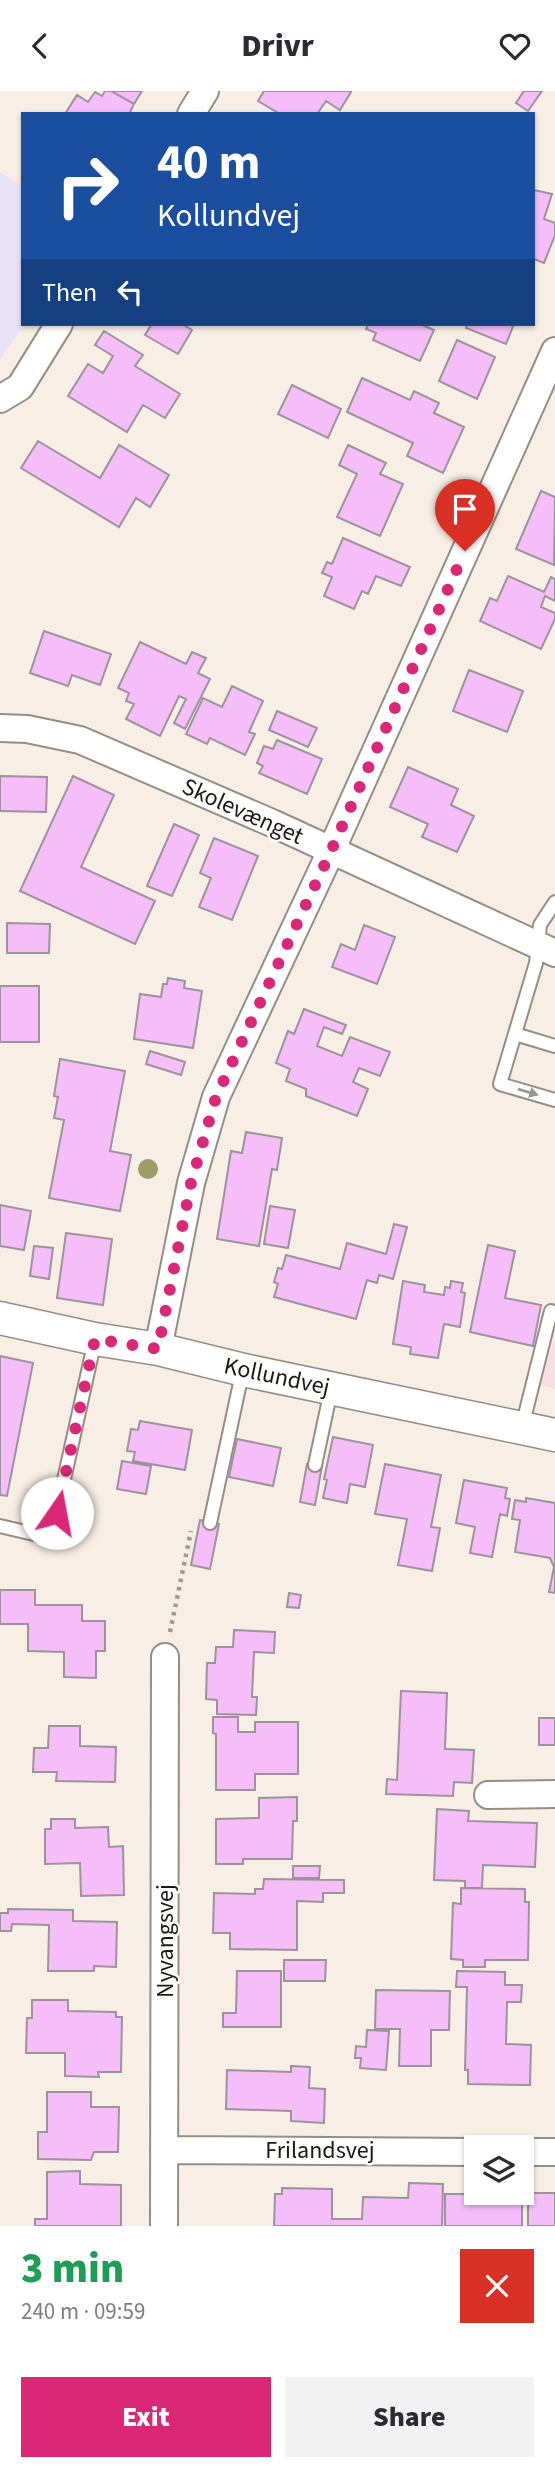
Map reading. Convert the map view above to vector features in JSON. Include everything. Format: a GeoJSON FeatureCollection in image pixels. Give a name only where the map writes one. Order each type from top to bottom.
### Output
{"type":"FeatureCollection","features":[{"type":"Feature","properties":{"kind":"street"},"geometry":{"type":"LineString","coordinates":[[192,112],[205,91]]}},
{"type":"Feature","properties":{"kind":"street"},"geometry":{"type":"LineString","coordinates":[[0,399],[20,387],[58,326]]}},
{"type":"Feature","properties":{"kind":"street"},"geometry":{"type":"LineString","coordinates":[[158,1349],[191,1183],[216,1097],[331,851],[555,351]]}},
{"type":"Feature","properties":{"kind":"street","name":"Skolevænget"},"geometry":{"type":"LineString","coordinates":[[0,729],[27,729],[80,740],[546,949]]}},
{"type":"Feature","properties":{"kind":"street","name":"Kollundvej"},"geometry":{"type":"LineString","coordinates":[[0,1318],[95,1339],[158,1349],[555,1435]]}},
{"type":"Feature","properties":{"kind":"street","name":"Nyvangsvej"},"geometry":{"type":"LineString","coordinates":[[164,2226],[165,1657]]}},
{"type":"Feature","properties":{"kind":"street"},"geometry":{"type":"LineString","coordinates":[[488,1795],[555,1794]]}},
{"type":"Feature","properties":{"kind":"street","name":"Frilandsvej"},"geometry":{"type":"LineString","coordinates":[[164,2150],[464,2152]]}},
{"type":"Feature","properties":{"kind":"street"},"geometry":{"type":"LineString","coordinates":[[534,2152],[555,2152]]}},
{"type":"Feature","properties":{"kind":"lane"},"geometry":{"type":"LineString","coordinates":[[555,902],[540,925],[546,949],[536,963],[500,1084],[555,1100]]}},
{"type":"Feature","properties":{"kind":"lane"},"geometry":{"type":"LineString","coordinates":[[515,1034],[555,1046]]}},
{"type":"Feature","properties":{"kind":"lane"},"geometry":{"type":"LineString","coordinates":[[522,1427],[551,1311]]}},
{"type":"Feature","properties":{"kind":"lane"},"geometry":{"type":"LineString","coordinates":[[0,1527],[51,1538],[95,1339]]}},
{"type":"Feature","properties":{"kind":"lane"},"geometry":{"type":"LineString","coordinates":[[210,1523],[243,1369]]}},
{"type":"Feature","properties":{"kind":"lane"},"geometry":{"type":"LineString","coordinates":[[315,1465],[331,1387]]}},
{"type":"Feature","properties":{"kind":"shaded area"},"geometry":{"type":"Polygon","coordinates":[[[0,172],[21,186],[21,326],[24,326],[0,359],[0,172]]]}},
{"type":"Feature","properties":{"kind":"shaded area"},"geometry":{"type":"Polygon","coordinates":[[[555,1335],[555,1389],[540,1385],[555,1335]]]}},
{"type":"Feature","properties":{"kind":"building"},"geometry":{"type":"Polygon","coordinates":[[[105,91],[111,91],[134,104],[130,112],[66,112],[77,95],[88,102],[95,92],[102,96],[105,91]]]}},
{"type":"Feature","properties":{"kind":"building"},"geometry":{"type":"Polygon","coordinates":[[[111,91],[142,91],[134,104],[111,91]]]}},
{"type":"Feature","properties":{"kind":"building"},"geometry":{"type":"Polygon","coordinates":[[[264,91],[351,92],[340,110],[326,101],[318,112],[277,112],[258,101],[264,91]]]}},
{"type":"Feature","properties":{"kind":"building"},"geometry":{"type":"Polygon","coordinates":[[[524,91],[542,91],[528,111],[516,103],[524,91]]]}},
{"type":"Feature","properties":{"kind":"building"},"geometry":{"type":"Polygon","coordinates":[[[535,190],[552,194],[544,219],[555,223],[555,235],[544,263],[535,259],[535,190]]]}},
{"type":"Feature","properties":{"kind":"building"},"geometry":{"type":"Polygon","coordinates":[[[150,326],[185,326],[192,330],[178,354],[145,335],[150,326]]]}},
{"type":"Feature","properties":{"kind":"building"},"geometry":{"type":"Polygon","coordinates":[[[367,326],[425,326],[434,330],[420,361],[373,340],[376,333],[366,329],[367,326]]]}},
{"type":"Feature","properties":{"kind":"building"},"geometry":{"type":"Polygon","coordinates":[[[466,326],[513,326],[506,344],[466,326]]]}},
{"type":"Feature","properties":{"kind":"building"},"geometry":{"type":"Polygon","coordinates":[[[104,331],[143,355],[135,366],[180,394],[165,418],[143,405],[127,432],[68,396],[88,364],[103,373],[113,356],[95,345],[104,331]]]}},
{"type":"Feature","properties":{"kind":"building"},"geometry":{"type":"Polygon","coordinates":[[[457,340],[495,357],[477,399],[439,381],[457,340]]]}},
{"type":"Feature","properties":{"kind":"building"},"geometry":{"type":"Polygon","coordinates":[[[362,378],[410,400],[414,391],[439,403],[434,413],[464,427],[443,473],[407,456],[413,443],[347,412],[362,378]]]}},
{"type":"Feature","properties":{"kind":"building"},"geometry":{"type":"Polygon","coordinates":[[[292,385],[341,409],[328,438],[278,414],[292,385]]]}},
{"type":"Feature","properties":{"kind":"building"},"geometry":{"type":"Polygon","coordinates":[[[38,441],[100,478],[119,445],[169,475],[150,507],[136,498],[119,527],[21,468],[38,441]]]}},
{"type":"Feature","properties":{"kind":"building"},"geometry":{"type":"Polygon","coordinates":[[[348,445],[386,463],[380,474],[403,484],[380,536],[337,517],[357,474],[339,465],[348,445]]]}},
{"type":"Feature","properties":{"kind":"building"},"geometry":{"type":"Polygon","coordinates":[[[541,491],[555,497],[554,565],[516,549],[541,491]]]}},
{"type":"Feature","properties":{"kind":"building"},"geometry":{"type":"Polygon","coordinates":[[[343,538],[410,567],[401,586],[376,576],[368,594],[362,591],[354,609],[324,596],[332,577],[322,573],[327,562],[332,564],[343,538]]]}},
{"type":"Feature","properties":{"kind":"building"},"geometry":{"type":"Polygon","coordinates":[[[508,576],[544,592],[551,577],[555,579],[555,601],[545,596],[541,607],[555,613],[555,619],[541,649],[480,621],[490,598],[497,601],[508,576]]]}},
{"type":"Feature","properties":{"kind":"building"},"geometry":{"type":"Polygon","coordinates":[[[44,631],[111,654],[100,685],[72,675],[68,686],[30,673],[44,631]]]}},
{"type":"Feature","properties":{"kind":"building"},"geometry":{"type":"Polygon","coordinates":[[[140,642],[186,664],[192,652],[206,658],[198,673],[210,679],[185,729],[174,723],[186,699],[179,696],[160,736],[126,719],[134,704],[126,701],[129,693],[118,688],[140,642]]]}},
{"type":"Feature","properties":{"kind":"building"},"geometry":{"type":"Polygon","coordinates":[[[469,670],[523,691],[507,732],[453,711],[469,670]]]}},
{"type":"Feature","properties":{"kind":"building"},"geometry":{"type":"Polygon","coordinates":[[[232,686],[263,701],[249,732],[255,734],[245,755],[210,738],[207,744],[186,734],[203,698],[222,707],[232,686]]]}},
{"type":"Feature","properties":{"kind":"building"},"geometry":{"type":"Polygon","coordinates":[[[277,711],[317,728],[308,747],[269,730],[277,711]]]}},
{"type":"Feature","properties":{"kind":"building"},"geometry":{"type":"Polygon","coordinates":[[[277,740],[322,759],[307,794],[259,773],[263,766],[257,763],[264,746],[273,749],[277,740]]]}},
{"type":"Feature","properties":{"kind":"building"},"geometry":{"type":"Polygon","coordinates":[[[408,767],[458,789],[451,805],[474,816],[457,852],[422,837],[428,824],[390,807],[408,767]]]}},
{"type":"Feature","properties":{"kind":"building"},"geometry":{"type":"Polygon","coordinates":[[[0,776],[47,777],[46,812],[0,811],[0,776]]]}},
{"type":"Feature","properties":{"kind":"building"},"geometry":{"type":"Polygon","coordinates":[[[73,776],[114,795],[81,867],[155,901],[135,944],[20,891],[73,776]]]}},
{"type":"Feature","properties":{"kind":"building"},"geometry":{"type":"Polygon","coordinates":[[[174,824],[199,835],[172,896],[147,886],[174,824]]]}},
{"type":"Feature","properties":{"kind":"building"},"geometry":{"type":"Polygon","coordinates":[[[214,838],[258,856],[232,920],[199,907],[211,878],[200,873],[214,838]]]}},
{"type":"Feature","properties":{"kind":"building"},"geometry":{"type":"Polygon","coordinates":[[[7,923],[50,924],[49,953],[7,953],[7,923]]]}},
{"type":"Feature","properties":{"kind":"building"},"geometry":{"type":"Polygon","coordinates":[[[364,925],[395,937],[377,984],[332,967],[341,944],[355,950],[364,925]]]}},
{"type":"Feature","properties":{"kind":"building"},"geometry":{"type":"Polygon","coordinates":[[[168,978],[185,981],[184,988],[202,991],[193,1048],[134,1039],[140,994],[161,997],[163,984],[167,984],[168,978]]]}},
{"type":"Feature","properties":{"kind":"building"},"geometry":{"type":"Polygon","coordinates":[[[0,986],[39,986],[39,1042],[0,1042],[0,986]]]}},
{"type":"Feature","properties":{"kind":"building"},"geometry":{"type":"Polygon","coordinates":[[[304,1009],[346,1025],[342,1034],[324,1027],[317,1046],[342,1056],[350,1037],[390,1052],[380,1076],[359,1068],[353,1082],[368,1089],[357,1116],[306,1096],[306,1089],[286,1081],[290,1069],[276,1063],[288,1031],[294,1034],[304,1009]]]}},
{"type":"Feature","properties":{"kind":"building"},"geometry":{"type":"Polygon","coordinates":[[[150,1051],[185,1062],[181,1075],[146,1064],[150,1051]]]}},
{"type":"Feature","properties":{"kind":"building"},"geometry":{"type":"Polygon","coordinates":[[[60,1059],[125,1071],[110,1151],[131,1155],[120,1211],[49,1198],[64,1120],[54,1118],[58,1097],[54,1096],[60,1059]]]}},
{"type":"Feature","properties":{"kind":"building"},"geometry":{"type":"Polygon","coordinates":[[[246,1132],[282,1138],[277,1170],[272,1169],[259,1246],[217,1239],[231,1151],[242,1153],[246,1132]]]}},
{"type":"Feature","properties":{"kind":"building"},"geometry":{"type":"Polygon","coordinates":[[[0,1205],[31,1211],[24,1250],[0,1246],[0,1205]]]}},
{"type":"Feature","properties":{"kind":"building"},"geometry":{"type":"Polygon","coordinates":[[[270,1206],[295,1210],[288,1248],[264,1244],[270,1206]]]}},
{"type":"Feature","properties":{"kind":"building"},"geometry":{"type":"Polygon","coordinates":[[[394,1224],[407,1227],[393,1279],[379,1275],[377,1283],[367,1280],[356,1319],[274,1297],[278,1284],[274,1282],[278,1268],[282,1269],[286,1255],[340,1269],[347,1243],[386,1254],[394,1224]]]}},
{"type":"Feature","properties":{"kind":"building"},"geometry":{"type":"Polygon","coordinates":[[[66,1233],[112,1239],[103,1305],[57,1298],[66,1233]]]}},
{"type":"Feature","properties":{"kind":"building"},"geometry":{"type":"Polygon","coordinates":[[[488,1245],[515,1251],[505,1298],[541,1305],[533,1346],[470,1332],[488,1245]]]}},
{"type":"Feature","properties":{"kind":"building"},"geometry":{"type":"Polygon","coordinates":[[[34,1246],[53,1248],[49,1279],[30,1276],[34,1246]]]}},
{"type":"Feature","properties":{"kind":"building"},"geometry":{"type":"Polygon","coordinates":[[[403,1281],[425,1285],[424,1292],[444,1295],[445,1287],[450,1288],[451,1281],[463,1283],[461,1292],[465,1293],[460,1327],[444,1324],[438,1358],[410,1354],[411,1347],[393,1344],[403,1281]]]}},
{"type":"Feature","properties":{"kind":"building"},"geometry":{"type":"Polygon","coordinates":[[[0,1356],[33,1363],[7,1496],[0,1495],[0,1356]]]}},
{"type":"Feature","properties":{"kind":"building"},"geometry":{"type":"Polygon","coordinates":[[[140,1421],[192,1430],[185,1470],[133,1461],[135,1452],[127,1451],[131,1429],[138,1430],[140,1421]]]}},
{"type":"Feature","properties":{"kind":"building"},"geometry":{"type":"Polygon","coordinates":[[[333,1437],[373,1445],[365,1487],[350,1484],[347,1503],[323,1498],[333,1437]]]}},
{"type":"Feature","properties":{"kind":"building"},"geometry":{"type":"Polygon","coordinates":[[[237,1439],[281,1448],[273,1486],[229,1477],[237,1439]]]}},
{"type":"Feature","properties":{"kind":"building"},"geometry":{"type":"Polygon","coordinates":[[[122,1461],[151,1466],[146,1494],[117,1489],[122,1461]]]}},
{"type":"Feature","properties":{"kind":"building"},"geometry":{"type":"Polygon","coordinates":[[[307,1464],[322,1466],[315,1505],[300,1502],[307,1464]]]}},
{"type":"Feature","properties":{"kind":"building"},"geometry":{"type":"Polygon","coordinates":[[[385,1464],[441,1475],[431,1527],[440,1528],[432,1571],[398,1565],[407,1519],[375,1514],[385,1464]]]}},
{"type":"Feature","properties":{"kind":"building"},"geometry":{"type":"Polygon","coordinates":[[[464,1480],[507,1488],[505,1498],[510,1499],[507,1516],[500,1514],[492,1557],[470,1553],[475,1527],[456,1523],[464,1480]]]}},
{"type":"Feature","properties":{"kind":"building"},"geometry":{"type":"Polygon","coordinates":[[[526,1498],[555,1503],[555,1593],[549,1592],[554,1567],[550,1558],[515,1552],[520,1520],[512,1519],[515,1500],[526,1502],[526,1498]]]}},
{"type":"Feature","properties":{"kind":"building"},"geometry":{"type":"Polygon","coordinates":[[[200,1520],[219,1524],[210,1569],[191,1565],[200,1520]]]}},
{"type":"Feature","properties":{"kind":"building"},"geometry":{"type":"Polygon","coordinates":[[[0,1590],[35,1590],[35,1605],[82,1605],[82,1621],[105,1621],[105,1651],[96,1651],[96,1678],[64,1677],[64,1652],[28,1651],[28,1624],[0,1624],[0,1590]]]}},
{"type":"Feature","properties":{"kind":"building"},"geometry":{"type":"Polygon","coordinates":[[[289,1593],[301,1595],[299,1608],[287,1607],[289,1593]]]}},
{"type":"Feature","properties":{"kind":"building"},"geometry":{"type":"Polygon","coordinates":[[[234,1630],[275,1632],[274,1653],[254,1652],[252,1697],[257,1697],[256,1715],[217,1714],[217,1700],[206,1699],[207,1663],[215,1663],[216,1647],[233,1647],[234,1630]]]}},
{"type":"Feature","properties":{"kind":"building"},"geometry":{"type":"Polygon","coordinates":[[[401,1691],[447,1693],[445,1749],[474,1750],[472,1783],[454,1782],[453,1796],[386,1794],[387,1779],[397,1780],[401,1691]]]}},
{"type":"Feature","properties":{"kind":"building"},"geometry":{"type":"Polygon","coordinates":[[[213,1717],[238,1717],[238,1732],[255,1732],[255,1722],[298,1722],[298,1774],[255,1774],[255,1790],[216,1790],[216,1734],[213,1733],[213,1717]]]}},
{"type":"Feature","properties":{"kind":"building"},"geometry":{"type":"Polygon","coordinates":[[[539,1718],[555,1718],[555,1745],[539,1745],[539,1718]]]}},
{"type":"Feature","properties":{"kind":"building"},"geometry":{"type":"Polygon","coordinates":[[[49,1726],[80,1726],[80,1746],[116,1747],[115,1782],[56,1781],[57,1772],[33,1772],[34,1748],[48,1748],[49,1726]]]}},
{"type":"Feature","properties":{"kind":"building"},"geometry":{"type":"Polygon","coordinates":[[[297,1797],[292,1859],[243,1859],[243,1864],[216,1864],[216,1819],[259,1818],[259,1798],[297,1797]]]}},
{"type":"Feature","properties":{"kind":"building"},"geometry":{"type":"Polygon","coordinates":[[[437,1809],[469,1811],[468,1821],[537,1823],[535,1867],[483,1865],[482,1888],[465,1888],[465,1881],[434,1880],[437,1809]]]}},
{"type":"Feature","properties":{"kind":"building"},"geometry":{"type":"Polygon","coordinates":[[[51,1819],[75,1819],[75,1828],[108,1827],[109,1847],[123,1846],[124,1895],[81,1896],[80,1863],[45,1864],[45,1829],[51,1829],[51,1819]]]}},
{"type":"Feature","properties":{"kind":"building"},"geometry":{"type":"Polygon","coordinates":[[[293,1866],[320,1866],[319,1878],[293,1878],[293,1866]]]}},
{"type":"Feature","properties":{"kind":"building"},"geometry":{"type":"Polygon","coordinates":[[[264,1879],[344,1880],[344,1893],[323,1893],[323,1902],[297,1901],[297,1950],[230,1949],[230,1933],[213,1933],[214,1893],[255,1894],[255,1889],[263,1889],[264,1879]]]}},
{"type":"Feature","properties":{"kind":"building"},"geometry":{"type":"Polygon","coordinates":[[[461,1888],[525,1889],[525,1902],[529,1902],[528,1960],[485,1960],[485,1967],[463,1967],[463,1960],[451,1959],[453,1903],[461,1904],[461,1888]]]}},
{"type":"Feature","properties":{"kind":"building"},"geometry":{"type":"Polygon","coordinates":[[[8,1909],[73,1910],[73,1921],[117,1922],[116,1967],[94,1966],[94,1971],[48,1971],[49,1925],[12,1924],[11,1931],[0,1931],[0,1913],[8,1913],[8,1909]]]}},
{"type":"Feature","properties":{"kind":"building"},"geometry":{"type":"Polygon","coordinates":[[[284,1960],[326,1960],[325,1981],[284,1981],[284,1960]]]}},
{"type":"Feature","properties":{"kind":"building"},"geometry":{"type":"Polygon","coordinates":[[[237,1971],[281,1971],[281,2027],[223,2027],[223,2013],[236,2013],[237,1971]]]}},
{"type":"Feature","properties":{"kind":"building"},"geometry":{"type":"Polygon","coordinates":[[[457,1971],[505,1972],[505,1985],[522,1985],[521,2002],[507,2002],[506,2044],[531,2045],[530,2085],[468,2084],[468,2070],[465,2070],[467,1987],[456,1987],[457,1971]]]}},
{"type":"Feature","properties":{"kind":"building"},"geometry":{"type":"Polygon","coordinates":[[[376,1990],[450,1991],[449,2030],[431,2030],[431,2066],[399,2066],[400,2029],[375,2029],[376,1990]]]}},
{"type":"Feature","properties":{"kind":"building"},"geometry":{"type":"Polygon","coordinates":[[[32,2000],[68,2000],[68,2011],[116,2012],[116,2017],[122,2017],[121,2072],[98,2072],[99,2077],[65,2076],[65,2053],[26,2053],[27,2018],[32,2018],[32,2000]]]}},
{"type":"Feature","properties":{"kind":"building"},"geometry":{"type":"Polygon","coordinates":[[[367,2030],[389,2031],[386,2070],[360,2068],[361,2058],[355,2058],[356,2046],[366,2047],[367,2030]]]}},
{"type":"Feature","properties":{"kind":"building"},"geometry":{"type":"Polygon","coordinates":[[[291,2066],[310,2067],[309,2088],[325,2089],[324,2123],[291,2121],[291,2111],[226,2109],[227,2070],[291,2072],[291,2066]]]}},
{"type":"Feature","properties":{"kind":"building"},"geometry":{"type":"Polygon","coordinates":[[[47,2092],[91,2092],[91,2107],[119,2107],[118,2152],[94,2152],[91,2160],[38,2159],[38,2132],[47,2132],[47,2092]]]}},
{"type":"Feature","properties":{"kind":"building"},"geometry":{"type":"Polygon","coordinates":[[[80,2171],[80,2184],[121,2185],[121,2226],[35,2226],[35,2219],[47,2219],[47,2172],[80,2171]]]}},
{"type":"Feature","properties":{"kind":"building"},"geometry":{"type":"Polygon","coordinates":[[[409,2183],[443,2184],[442,2226],[274,2226],[275,2194],[282,2194],[282,2188],[332,2189],[332,2219],[362,2219],[363,2197],[408,2198],[409,2183]]]}},
{"type":"Feature","properties":{"kind":"building"},"geometry":{"type":"Polygon","coordinates":[[[534,2193],[555,2193],[555,2226],[528,2226],[528,2205],[534,2205],[534,2193]]]}},
{"type":"Feature","properties":{"kind":"building"},"geometry":{"type":"Polygon","coordinates":[[[445,2194],[464,2194],[464,2205],[522,2205],[522,2226],[445,2226],[445,2194]]]}},
{"type":"Feature","properties":{"kind":"route"},"geometry":{"type":"LineString","coordinates":[[57,1513],[95,1339],[158,1349],[191,1183],[216,1097],[331,851],[465,551]]}}]}
